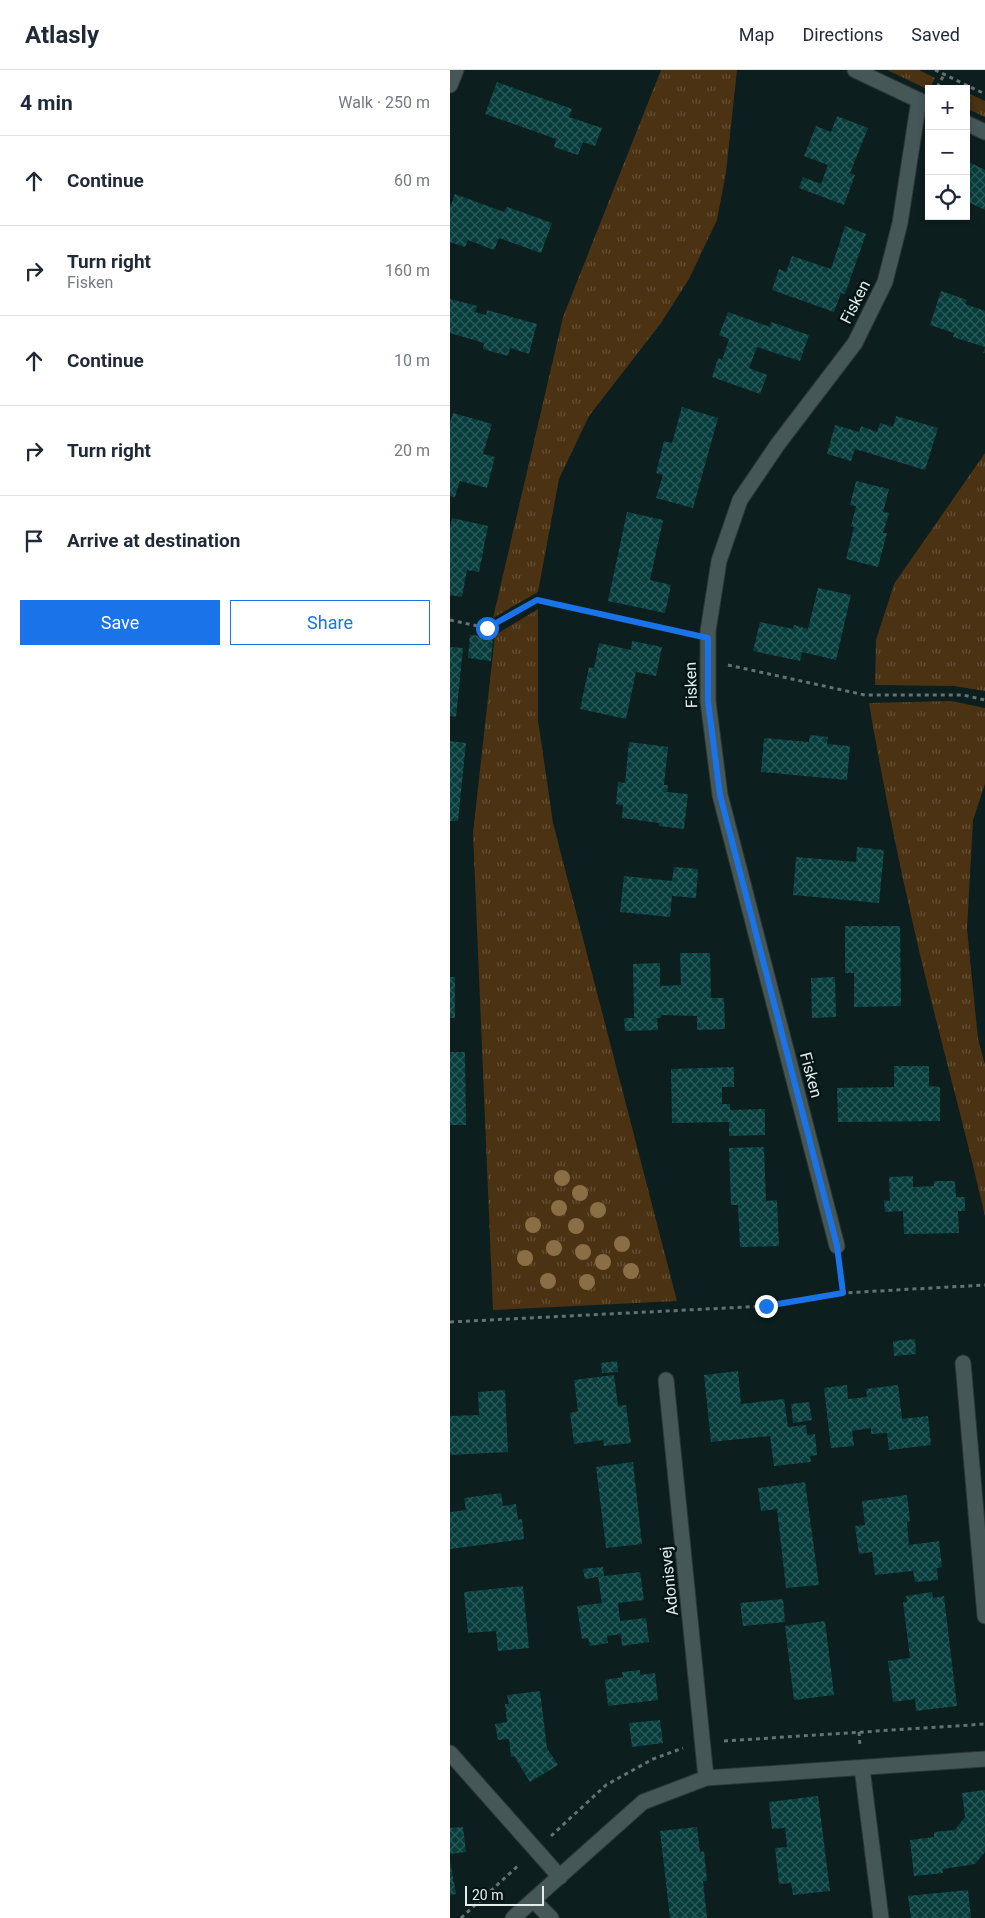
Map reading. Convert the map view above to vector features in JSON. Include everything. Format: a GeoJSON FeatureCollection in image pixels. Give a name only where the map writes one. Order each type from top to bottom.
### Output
{"type":"FeatureCollection","features":[{"type":"Feature","properties":{"kind":"street"},"geometry":{"type":"LineString","coordinates":[[450,84],[456,70]]}},
{"type":"Feature","properties":{"kind":"street"},"geometry":{"type":"LineString","coordinates":[[855,70],[924,102]]}},
{"type":"Feature","properties":{"kind":"street","name":"Fisken"},"geometry":{"type":"LineString","coordinates":[[837,1246],[720,795],[708,701],[708,638],[719,561],[740,500],[778,444],[854,343],[885,282],[900,223],[924,102]]}},
{"type":"Feature","properties":{"kind":"street"},"geometry":{"type":"LineString","coordinates":[[970,125],[985,132]]}},
{"type":"Feature","properties":{"kind":"street"},"geometry":{"type":"LineString","coordinates":[[962,1363],[985,1616]]}},
{"type":"Feature","properties":{"kind":"street","name":"Adonisvej"},"geometry":{"type":"LineString","coordinates":[[666,1380],[706,1778]]}},
{"type":"Feature","properties":{"kind":"street"},"geometry":{"type":"LineString","coordinates":[[450,1753],[560,1877]]}},
{"type":"Feature","properties":{"kind":"street"},"geometry":{"type":"LineString","coordinates":[[513,1918],[643,1802],[706,1778],[985,1759]]}},
{"type":"Feature","properties":{"kind":"street"},"geometry":{"type":"LineString","coordinates":[[862,1768],[880,1918]]}},
{"type":"Feature","properties":{"kind":"street"},"geometry":{"type":"LineString","coordinates":[[533,1900],[551,1918]]}},
{"type":"Feature","properties":{"kind":"path"},"geometry":{"type":"LineString","coordinates":[[934,70],[985,94]]}},
{"type":"Feature","properties":{"kind":"path"},"geometry":{"type":"LineString","coordinates":[[938,85],[944,75]]}},
{"type":"Feature","properties":{"kind":"path"},"geometry":{"type":"LineString","coordinates":[[450,620],[487,628],[537,600],[708,638]]}},
{"type":"Feature","properties":{"kind":"path"},"geometry":{"type":"LineString","coordinates":[[708,660],[865,696],[963,695],[985,700]]}},
{"type":"Feature","properties":{"kind":"path"},"geometry":{"type":"LineString","coordinates":[[837,1246],[843,1293]]}},
{"type":"Feature","properties":{"kind":"path"},"geometry":{"type":"LineString","coordinates":[[450,1322],[766,1306],[843,1293],[985,1285]]}},
{"type":"Feature","properties":{"kind":"green space"},"geometry":{"type":"Polygon","coordinates":[[[661,70],[737,70],[726,172],[717,220],[689,279],[661,323],[589,416],[559,479],[538,592],[493,618],[563,317],[661,70]]]}},
{"type":"Feature","properties":{"kind":"green space"},"geometry":{"type":"Polygon","coordinates":[[[887,70],[919,70],[935,78],[932,85],[925,85],[925,88],[887,70]]]}},
{"type":"Feature","properties":{"kind":"green space"},"geometry":{"type":"Polygon","coordinates":[[[970,94],[985,101],[985,117],[970,110],[970,94]]]}},
{"type":"Feature","properties":{"kind":"green space"},"geometry":{"type":"Polygon","coordinates":[[[985,453],[985,691],[954,686],[875,685],[876,640],[894,584],[985,453]]]}},
{"type":"Feature","properties":{"kind":"green space"},"geometry":{"type":"Polygon","coordinates":[[[538,609],[538,720],[553,823],[677,1301],[493,1310],[473,833],[495,635],[538,609]]]}},
{"type":"Feature","properties":{"kind":"green space"},"geometry":{"type":"Polygon","coordinates":[[[951,701],[985,708],[985,784],[973,820],[967,929],[978,1039],[985,1065],[985,1216],[911,915],[888,809],[869,703],[951,701]]]}},
{"type":"Feature","properties":{"kind":"building"},"geometry":{"type":"Polygon","coordinates":[[[497,82],[572,109],[569,117],[602,128],[595,146],[583,142],[578,155],[554,147],[556,139],[485,114],[497,82]]]}},
{"type":"Feature","properties":{"kind":"building"},"geometry":{"type":"Polygon","coordinates":[[[837,116],[868,128],[850,173],[855,175],[844,205],[799,188],[803,177],[821,184],[828,165],[804,156],[816,126],[831,132],[837,116]]]}},
{"type":"Feature","properties":{"kind":"building"},"geometry":{"type":"Polygon","coordinates":[[[970,162],[985,170],[985,210],[970,203],[970,162]]]}},
{"type":"Feature","properties":{"kind":"building"},"geometry":{"type":"Polygon","coordinates":[[[455,194],[504,212],[507,207],[552,223],[541,253],[499,238],[494,250],[468,240],[465,247],[450,242],[450,207],[455,194]]]}},
{"type":"Feature","properties":{"kind":"building"},"geometry":{"type":"Polygon","coordinates":[[[845,226],[866,234],[845,294],[841,293],[834,312],[772,290],[779,269],[786,272],[792,256],[831,269],[845,226]]]}},
{"type":"Feature","properties":{"kind":"building"},"geometry":{"type":"Polygon","coordinates":[[[941,291],[967,300],[965,304],[985,311],[985,347],[953,337],[954,333],[930,325],[941,291]]]}},
{"type":"Feature","properties":{"kind":"building"},"geometry":{"type":"Polygon","coordinates":[[[450,299],[477,306],[475,312],[486,315],[487,310],[537,324],[529,354],[510,348],[508,356],[483,349],[484,343],[450,333],[450,299]]]}},
{"type":"Feature","properties":{"kind":"building"},"geometry":{"type":"Polygon","coordinates":[[[728,312],[770,327],[771,322],[809,335],[800,361],[757,347],[749,368],[767,375],[760,394],[712,377],[718,358],[722,360],[729,339],[719,335],[728,312]]]}},
{"type":"Feature","properties":{"kind":"building"},"geometry":{"type":"Polygon","coordinates":[[[682,407],[718,418],[693,508],[656,498],[663,475],[656,473],[664,441],[672,443],[682,407]]]}},
{"type":"Feature","properties":{"kind":"building"},"geometry":{"type":"Polygon","coordinates":[[[453,413],[492,424],[483,454],[495,457],[487,488],[460,481],[455,497],[450,496],[450,422],[453,413]]]}},
{"type":"Feature","properties":{"kind":"building"},"geometry":{"type":"Polygon","coordinates":[[[896,416],[938,428],[925,470],[855,449],[851,461],[827,454],[835,425],[859,432],[861,426],[877,432],[880,423],[893,427],[896,416]]]}},
{"type":"Feature","properties":{"kind":"building"},"geometry":{"type":"Polygon","coordinates":[[[856,481],[889,489],[883,512],[889,513],[883,533],[887,533],[878,567],[846,559],[854,527],[851,526],[856,506],[850,505],[856,481]]]}},
{"type":"Feature","properties":{"kind":"building"},"geometry":{"type":"Polygon","coordinates":[[[627,512],[663,520],[650,580],[671,585],[665,613],[608,601],[627,512]]]}},
{"type":"Feature","properties":{"kind":"building"},"geometry":{"type":"Polygon","coordinates":[[[452,518],[488,526],[479,572],[467,570],[462,597],[450,595],[450,528],[452,518]]]}},
{"type":"Feature","properties":{"kind":"building"},"geometry":{"type":"Polygon","coordinates":[[[818,588],[851,595],[836,660],[802,652],[800,661],[753,651],[760,622],[793,629],[794,625],[808,629],[818,588]]]}},
{"type":"Feature","properties":{"kind":"building"},"geometry":{"type":"Polygon","coordinates":[[[470,635],[493,637],[491,661],[468,658],[470,635]]]}},
{"type":"Feature","properties":{"kind":"building"},"geometry":{"type":"Polygon","coordinates":[[[632,641],[662,647],[656,676],[636,672],[626,719],[580,709],[589,667],[594,668],[599,643],[631,650],[632,641]]]}},
{"type":"Feature","properties":{"kind":"building"},"geometry":{"type":"Polygon","coordinates":[[[450,647],[463,648],[456,717],[450,716],[450,647]]]}},
{"type":"Feature","properties":{"kind":"building"},"geometry":{"type":"Polygon","coordinates":[[[810,735],[828,737],[827,744],[850,746],[847,780],[761,772],[764,738],[809,742],[810,735]]]}},
{"type":"Feature","properties":{"kind":"building"},"geometry":{"type":"Polygon","coordinates":[[[450,741],[466,743],[458,821],[450,821],[450,741]]]}},
{"type":"Feature","properties":{"kind":"building"},"geometry":{"type":"Polygon","coordinates":[[[629,742],[668,747],[664,785],[668,785],[667,792],[688,794],[684,829],[659,826],[659,823],[622,818],[623,805],[616,804],[618,782],[625,783],[629,742]]]}},
{"type":"Feature","properties":{"kind":"building"},"geometry":{"type":"Polygon","coordinates":[[[857,847],[884,850],[879,903],[793,895],[796,857],[856,862],[857,847]]]}},
{"type":"Feature","properties":{"kind":"building"},"geometry":{"type":"Polygon","coordinates":[[[674,867],[698,869],[696,898],[672,896],[670,917],[620,912],[624,876],[672,881],[674,867]]]}},
{"type":"Feature","properties":{"kind":"building"},"geometry":{"type":"Polygon","coordinates":[[[845,926],[900,926],[901,1006],[854,1007],[854,973],[845,973],[845,926]]]}},
{"type":"Feature","properties":{"kind":"building"},"geometry":{"type":"Polygon","coordinates":[[[680,953],[710,953],[711,998],[724,998],[725,1029],[697,1030],[697,1016],[661,1015],[661,1018],[657,1018],[658,1030],[625,1031],[624,1018],[634,1018],[633,964],[660,963],[660,986],[681,985],[680,953]]]}},
{"type":"Feature","properties":{"kind":"building"},"geometry":{"type":"Polygon","coordinates":[[[450,977],[455,977],[455,1018],[450,1018],[450,977]]]}},
{"type":"Feature","properties":{"kind":"building"},"geometry":{"type":"Polygon","coordinates":[[[835,977],[836,1017],[812,1018],[811,978],[835,977]]]}},
{"type":"Feature","properties":{"kind":"building"},"geometry":{"type":"Polygon","coordinates":[[[450,1052],[465,1052],[466,1125],[450,1125],[450,1052]]]}},
{"type":"Feature","properties":{"kind":"building"},"geometry":{"type":"Polygon","coordinates":[[[894,1066],[929,1066],[929,1086],[940,1087],[940,1121],[838,1122],[837,1088],[894,1087],[894,1066]]]}},
{"type":"Feature","properties":{"kind":"building"},"geometry":{"type":"Polygon","coordinates":[[[734,1067],[734,1087],[722,1087],[722,1104],[730,1104],[730,1110],[765,1109],[765,1135],[729,1136],[729,1122],[672,1123],[671,1069],[734,1067]]]}},
{"type":"Feature","properties":{"kind":"building"},"geometry":{"type":"Polygon","coordinates":[[[764,1147],[766,1201],[777,1200],[779,1246],[740,1247],[738,1205],[731,1205],[729,1148],[764,1147]]]}},
{"type":"Feature","properties":{"kind":"building"},"geometry":{"type":"Polygon","coordinates":[[[913,1176],[913,1187],[934,1186],[934,1181],[955,1181],[956,1197],[965,1197],[965,1211],[958,1211],[959,1233],[904,1234],[903,1211],[885,1212],[884,1200],[890,1201],[889,1177],[913,1176]]]}},
{"type":"Feature","properties":{"kind":"building"},"geometry":{"type":"Polygon","coordinates":[[[915,1339],[916,1354],[894,1356],[893,1341],[915,1339]]]}},
{"type":"Feature","properties":{"kind":"building"},"geometry":{"type":"Polygon","coordinates":[[[617,1361],[618,1372],[602,1373],[601,1363],[617,1361]]]}},
{"type":"Feature","properties":{"kind":"building"},"geometry":{"type":"Polygon","coordinates":[[[738,1371],[741,1404],[784,1399],[788,1427],[806,1425],[807,1435],[815,1434],[817,1455],[810,1456],[811,1462],[774,1466],[770,1436],[711,1442],[704,1375],[738,1371]]]}},
{"type":"Feature","properties":{"kind":"building"},"geometry":{"type":"Polygon","coordinates":[[[614,1375],[618,1406],[626,1405],[631,1443],[604,1446],[603,1440],[574,1444],[570,1413],[578,1411],[574,1380],[614,1375]]]}},
{"type":"Feature","properties":{"kind":"building"},"geometry":{"type":"Polygon","coordinates":[[[847,1385],[848,1399],[867,1397],[866,1389],[898,1385],[902,1419],[928,1416],[931,1445],[889,1450],[887,1433],[871,1434],[871,1428],[852,1431],[854,1446],[831,1448],[824,1388],[847,1385]]]}},
{"type":"Feature","properties":{"kind":"building"},"geometry":{"type":"Polygon","coordinates":[[[505,1390],[508,1452],[450,1455],[450,1416],[479,1415],[478,1392],[505,1390]]]}},
{"type":"Feature","properties":{"kind":"building"},"geometry":{"type":"Polygon","coordinates":[[[809,1402],[812,1420],[793,1423],[791,1404],[809,1402]]]}},
{"type":"Feature","properties":{"kind":"building"},"geometry":{"type":"Polygon","coordinates":[[[633,1462],[642,1544],[606,1548],[596,1467],[633,1462]]]}},
{"type":"Feature","properties":{"kind":"building"},"geometry":{"type":"Polygon","coordinates":[[[805,1482],[819,1585],[786,1588],[777,1509],[761,1511],[758,1488],[805,1482]]]}},
{"type":"Feature","properties":{"kind":"building"},"geometry":{"type":"Polygon","coordinates":[[[501,1493],[503,1506],[516,1504],[518,1520],[522,1519],[524,1539],[450,1549],[450,1512],[466,1510],[464,1498],[501,1493]]]}},
{"type":"Feature","properties":{"kind":"building"},"geometry":{"type":"Polygon","coordinates":[[[907,1495],[910,1521],[907,1522],[909,1545],[939,1541],[942,1567],[937,1568],[938,1580],[915,1582],[913,1571],[875,1575],[872,1552],[859,1554],[855,1526],[865,1525],[862,1501],[907,1495]]]}},
{"type":"Feature","properties":{"kind":"building"},"geometry":{"type":"Polygon","coordinates":[[[603,1567],[604,1576],[640,1572],[644,1600],[618,1603],[620,1621],[646,1618],[649,1642],[622,1646],[621,1634],[607,1636],[608,1643],[590,1646],[588,1638],[582,1639],[577,1606],[602,1603],[598,1577],[585,1579],[583,1569],[603,1567]]]}},
{"type":"Feature","properties":{"kind":"building"},"geometry":{"type":"Polygon","coordinates":[[[523,1586],[529,1648],[498,1651],[496,1631],[468,1633],[464,1592],[523,1586]]]}},
{"type":"Feature","properties":{"kind":"building"},"geometry":{"type":"Polygon","coordinates":[[[932,1592],[933,1598],[944,1596],[957,1706],[916,1711],[915,1699],[893,1702],[888,1661],[910,1658],[903,1602],[907,1602],[906,1596],[932,1592]]]}},
{"type":"Feature","properties":{"kind":"building"},"geometry":{"type":"Polygon","coordinates":[[[783,1599],[785,1622],[743,1626],[740,1603],[783,1599]]]}},
{"type":"Feature","properties":{"kind":"building"},"geometry":{"type":"Polygon","coordinates":[[[825,1621],[834,1695],[794,1700],[785,1626],[825,1621]]]}},
{"type":"Feature","properties":{"kind":"building"},"geometry":{"type":"Polygon","coordinates":[[[640,1670],[640,1675],[655,1673],[658,1700],[608,1706],[605,1680],[623,1677],[622,1672],[640,1670]]]}},
{"type":"Feature","properties":{"kind":"building"},"geometry":{"type":"Polygon","coordinates":[[[540,1691],[547,1748],[558,1765],[530,1782],[514,1756],[511,1757],[509,1739],[498,1740],[495,1724],[507,1722],[505,1704],[509,1704],[507,1695],[540,1691]]]}},
{"type":"Feature","properties":{"kind":"building"},"geometry":{"type":"Polygon","coordinates":[[[660,1720],[663,1743],[632,1747],[629,1723],[660,1720]]]}},
{"type":"Feature","properties":{"kind":"building"},"geometry":{"type":"Polygon","coordinates":[[[985,1790],[985,1852],[975,1864],[943,1869],[943,1873],[914,1876],[910,1840],[934,1837],[934,1832],[955,1830],[965,1817],[962,1793],[985,1790]]]}},
{"type":"Feature","properties":{"kind":"building"},"geometry":{"type":"Polygon","coordinates":[[[818,1796],[830,1891],[793,1895],[791,1883],[779,1884],[775,1848],[787,1847],[785,1828],[772,1829],[769,1802],[818,1796]]]}},
{"type":"Feature","properties":{"kind":"building"},"geometry":{"type":"Polygon","coordinates":[[[463,1827],[466,1852],[450,1854],[450,1828],[463,1827]]]}},
{"type":"Feature","properties":{"kind":"building"},"geometry":{"type":"Polygon","coordinates":[[[697,1827],[700,1852],[704,1851],[707,1881],[703,1881],[707,1918],[670,1918],[660,1831],[697,1827]]]}},
{"type":"Feature","properties":{"kind":"building"},"geometry":{"type":"Polygon","coordinates":[[[450,1861],[456,1894],[450,1895],[450,1861]]]}},
{"type":"Feature","properties":{"kind":"building"},"geometry":{"type":"Polygon","coordinates":[[[968,1890],[971,1918],[911,1918],[908,1896],[968,1890]]]}},
{"type":"Feature","properties":{"kind":"route"},"geometry":{"type":"LineString","coordinates":[[487,628],[537,600],[708,638],[708,701],[720,795],[837,1246],[843,1293],[766,1306]]}}]}
